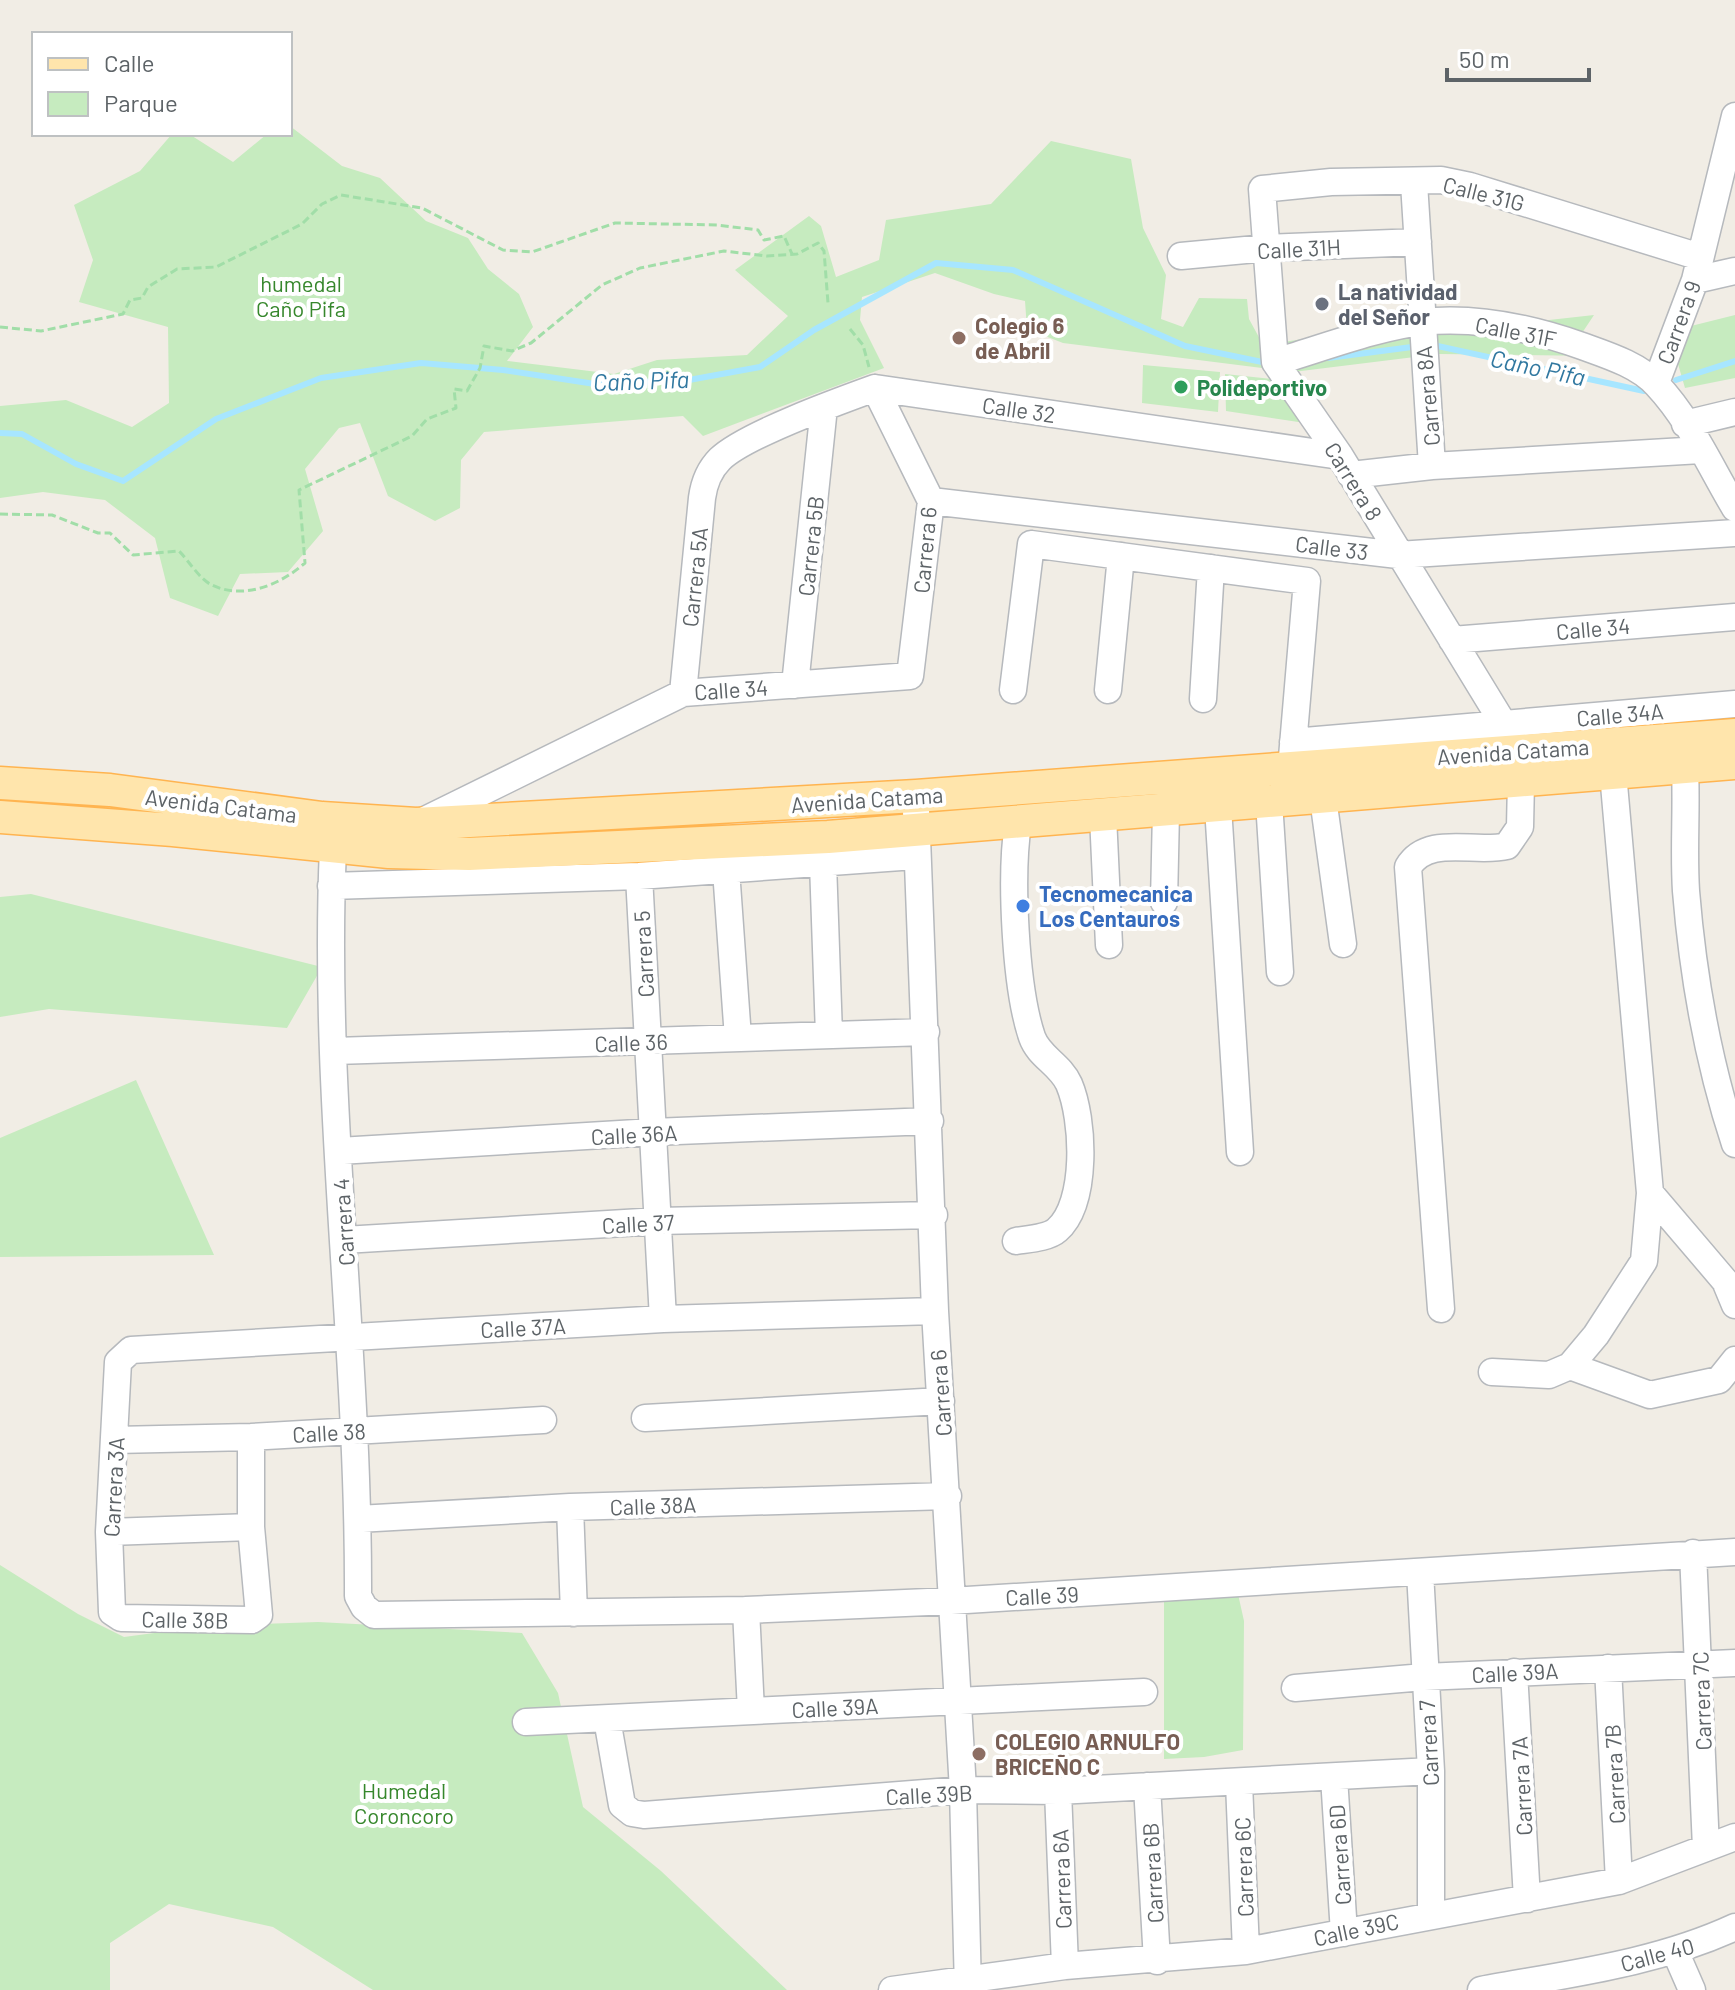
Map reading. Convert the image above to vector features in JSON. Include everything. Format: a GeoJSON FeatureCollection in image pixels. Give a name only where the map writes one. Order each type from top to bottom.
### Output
{"type":"FeatureCollection","features":[{"type":"Feature","properties":{"kind":"main road","name":"Avenida Catama"},"geometry":{"type":"LineString","coordinates":[[0,817],[158,829],[333,848],[469,854],[915,844],[1018,824],[1323,798],[1515,752],[1613,773],[1735,735]]}},
{"type":"Feature","properties":{"kind":"main road","name":"Avenida Catama"},"geometry":{"type":"LineString","coordinates":[[0,783],[110,790],[322,818],[416,824],[916,796],[1292,756],[1684,753],[1735,763]]}},
{"type":"Feature","properties":{"kind":"street","name":"Carrera 9"},"geometry":{"type":"LineString","coordinates":[[1735,116],[1727,172],[1656,383],[1701,450],[1735,514]]}},
{"type":"Feature","properties":{"kind":"street","name":"Calle 31G"},"geometry":{"type":"LineString","coordinates":[[1267,248],[1262,189],[1331,182],[1414,183],[1441,180],[1470,186],[1697,268]]}},
{"type":"Feature","properties":{"kind":"street","name":"Carrera 8A"},"geometry":{"type":"LineString","coordinates":[[1414,183],[1420,322],[1432,466]]}},
{"type":"Feature","properties":{"kind":"street","name":"Calle 31H"},"geometry":{"type":"LineString","coordinates":[[1181,256],[1267,248],[1418,242]]}},
{"type":"Feature","properties":{"kind":"street"},"geometry":{"type":"LineString","coordinates":[[1267,248],[1275,362]]}},
{"type":"Feature","properties":{"kind":"street"},"geometry":{"type":"LineString","coordinates":[[1697,268],[1735,271]]}},
{"type":"Feature","properties":{"kind":"street","name":"Calle 31F"},"geometry":{"type":"LineString","coordinates":[[1275,362],[1420,322],[1489,322],[1544,333],[1604,354],[1640,371],[1656,383]]}},
{"type":"Feature","properties":{"kind":"street","name":"Carrera 8"},"geometry":{"type":"LineString","coordinates":[[1275,362],[1346,466],[1452,640],[1515,752]]}},
{"type":"Feature","properties":{"kind":"street","name":"Calle 32"},"geometry":{"type":"LineString","coordinates":[[715,465],[728,453],[824,407],[875,388],[1346,466],[1432,466],[1701,450]]}},
{"type":"Feature","properties":{"kind":"street","name":"Carrera 6"},"geometry":{"type":"LineString","coordinates":[[875,388],[931,501],[910,676]]}},
{"type":"Feature","properties":{"kind":"street","name":"Carrera 5B"},"geometry":{"type":"LineString","coordinates":[[795,685],[824,407]]}},
{"type":"Feature","properties":{"kind":"street"},"geometry":{"type":"LineString","coordinates":[[1685,424],[1735,412]]}},
{"type":"Feature","properties":{"kind":"street","name":"Carrera 5A"},"geometry":{"type":"LineString","coordinates":[[683,693],[703,489],[715,465]]}},
{"type":"Feature","properties":{"kind":"street","name":"Calle 33"},"geometry":{"type":"LineString","coordinates":[[931,501],[1398,555],[1735,514]]}},
{"type":"Feature","properties":{"kind":"street"},"geometry":{"type":"LineString","coordinates":[[1013,690],[1031,544],[1307,581],[1292,756]]}},
{"type":"Feature","properties":{"kind":"street"},"geometry":{"type":"LineString","coordinates":[[1108,690],[1121,556]]}},
{"type":"Feature","properties":{"kind":"street"},"geometry":{"type":"LineString","coordinates":[[1203,699],[1211,568]]}},
{"type":"Feature","properties":{"kind":"street","name":"Calle 34"},"geometry":{"type":"LineString","coordinates":[[1452,640],[1735,617]]}},
{"type":"Feature","properties":{"kind":"street","name":"Calle 34"},"geometry":{"type":"LineString","coordinates":[[416,824],[683,693],[910,676]]}},
{"type":"Feature","properties":{"kind":"street","name":"Calle 34A"},"geometry":{"type":"LineString","coordinates":[[1515,752],[1735,704]]}},
{"type":"Feature","properties":{"kind":"street"},"geometry":{"type":"LineString","coordinates":[[1441,1309],[1408,867],[1414,857],[1431,848],[1507,846],[1520,827],[1515,752]]}},
{"type":"Feature","properties":{"kind":"street"},"geometry":{"type":"LineString","coordinates":[[1684,753],[1686,890],[1702,1017],[1720,1097],[1735,1144]]}},
{"type":"Feature","properties":{"kind":"street"},"geometry":{"type":"LineString","coordinates":[[522,773],[512,796],[526,818]]}},
{"type":"Feature","properties":{"kind":"street"},"geometry":{"type":"LineString","coordinates":[[1492,1372],[1549,1375],[1570,1366],[1596,1335],[1644,1261],[1650,1193],[1613,773]]}},
{"type":"Feature","properties":{"kind":"street","name":"Carrera 6"},"geometry":{"type":"LineString","coordinates":[[916,796],[915,844],[930,1121],[935,1311],[963,1790],[968,1983]]}},
{"type":"Feature","properties":{"kind":"street"},"geometry":{"type":"LineString","coordinates":[[1323,798],[1343,944]]}},
{"type":"Feature","properties":{"kind":"street"},"geometry":{"type":"LineString","coordinates":[[1269,802],[1280,972]]}},
{"type":"Feature","properties":{"kind":"street"},"geometry":{"type":"LineString","coordinates":[[1218,807],[1240,1152]]}},
{"type":"Feature","properties":{"kind":"street"},"geometry":{"type":"LineString","coordinates":[[1164,902],[1166,811]]}},
{"type":"Feature","properties":{"kind":"street"},"geometry":{"type":"LineString","coordinates":[[1103,816],[1109,945]]}},
{"type":"Feature","properties":{"kind":"street"},"geometry":{"type":"LineString","coordinates":[[1016,1241],[1055,1233],[1070,1217],[1079,1187],[1080,1154],[1070,1086],[1060,1069],[1040,1053],[1025,1008],[1012,863],[1018,824]]}},
{"type":"Feature","properties":{"kind":"street","name":"Avenida Catama"},"geometry":{"type":"LineString","coordinates":[[331,886],[639,876],[726,870],[823,863],[915,844]]}},
{"type":"Feature","properties":{"kind":"street","name":"Carrera 4"},"geometry":{"type":"LineString","coordinates":[[333,848],[335,1051],[351,1336],[358,1596]]}},
{"type":"Feature","properties":{"kind":"street"},"geometry":{"type":"LineString","coordinates":[[823,863],[829,1035]]}},
{"type":"Feature","properties":{"kind":"street"},"geometry":{"type":"LineString","coordinates":[[726,870],[738,1038]]}},
{"type":"Feature","properties":{"kind":"street","name":"Carrera 5"},"geometry":{"type":"LineString","coordinates":[[639,876],[663,1319]]}},
{"type":"Feature","properties":{"kind":"street","name":"Calle 36"},"geometry":{"type":"LineString","coordinates":[[335,1051],[926,1032]]}},
{"type":"Feature","properties":{"kind":"street","name":"Calle 36A"},"geometry":{"type":"LineString","coordinates":[[339,1151],[653,1132],[930,1121]]}},
{"type":"Feature","properties":{"kind":"street"},"geometry":{"type":"LineString","coordinates":[[1650,1193],[1725,1281],[1735,1305]]}},
{"type":"Feature","properties":{"kind":"street","name":"Calle 37"},"geometry":{"type":"LineString","coordinates":[[344,1240],[658,1221],[934,1215]]}},
{"type":"Feature","properties":{"kind":"street","name":"Calle 37A"},"geometry":{"type":"LineString","coordinates":[[118,1362],[131,1350],[351,1336],[663,1319],[935,1311]]}},
{"type":"Feature","properties":{"kind":"street"},"geometry":{"type":"LineString","coordinates":[[1570,1366],[1650,1395],[1719,1380],[1735,1360]]}},
{"type":"Feature","properties":{"kind":"street","name":"Carrera 3A"},"geometry":{"type":"LineString","coordinates":[[112,1612],[109,1532],[118,1362]]}},
{"type":"Feature","properties":{"kind":"street"},"geometry":{"type":"LineString","coordinates":[[645,1418],[941,1401]]}},
{"type":"Feature","properties":{"kind":"street","name":"Calle 38"},"geometry":{"type":"LineString","coordinates":[[115,1440],[251,1437],[543,1420]]}},
{"type":"Feature","properties":{"kind":"street"},"geometry":{"type":"LineString","coordinates":[[109,1532],[251,1527],[251,1437]]}},
{"type":"Feature","properties":{"kind":"street","name":"Calle 38A"},"geometry":{"type":"LineString","coordinates":[[358,1519],[570,1507],[948,1496]]}},
{"type":"Feature","properties":{"kind":"street"},"geometry":{"type":"LineString","coordinates":[[570,1507],[574,1613]]}},
{"type":"Feature","properties":{"kind":"street","name":"Calle 38B"},"geometry":{"type":"LineString","coordinates":[[112,1612],[121,1618],[252,1620],[259,1615],[251,1527]]}},
{"type":"Feature","properties":{"kind":"street","name":"Calle 39"},"geometry":{"type":"LineString","coordinates":[[358,1596],[364,1607],[374,1615],[387,1617],[746,1610],[951,1601],[1735,1552]]}},
{"type":"Feature","properties":{"kind":"street","name":"Carrera 7C"},"geometry":{"type":"LineString","coordinates":[[1693,1553],[1706,1848]]}},
{"type":"Feature","properties":{"kind":"street","name":"Carrera 7"},"geometry":{"type":"LineString","coordinates":[[1420,1572],[1431,1771],[1431,1914]]}},
{"type":"Feature","properties":{"kind":"street"},"geometry":{"type":"LineString","coordinates":[[746,1610],[751,1711]]}},
{"type":"Feature","properties":{"kind":"street","name":"Calle 39A"},"geometry":{"type":"LineString","coordinates":[[1295,1688],[1424,1677],[1735,1663]]}},
{"type":"Feature","properties":{"kind":"street","name":"Carrera 7B"},"geometry":{"type":"LineString","coordinates":[[1608,1668],[1619,1881]]}},
{"type":"Feature","properties":{"kind":"street","name":"Carrera 7A"},"geometry":{"type":"LineString","coordinates":[[1514,1672],[1527,1899]]}},
{"type":"Feature","properties":{"kind":"street","name":"Calle 39A"},"geometry":{"type":"LineString","coordinates":[[526,1722],[1144,1692]]}},
{"type":"Feature","properties":{"kind":"street","name":"Calle 39B"},"geometry":{"type":"LineString","coordinates":[[607,1719],[622,1805],[632,1813],[644,1815],[963,1790],[1058,1791],[1431,1771]]}},
{"type":"Feature","properties":{"kind":"street","name":"Carrera 6D"},"geometry":{"type":"LineString","coordinates":[[1334,1777],[1344,1933]]}},
{"type":"Feature","properties":{"kind":"street","name":"Carrera 6C"},"geometry":{"type":"LineString","coordinates":[[1239,1783],[1246,1951]]}},
{"type":"Feature","properties":{"kind":"street","name":"Carrera 6B"},"geometry":{"type":"LineString","coordinates":[[1147,1786],[1157,1961]]}},
{"type":"Feature","properties":{"kind":"street","name":"Carrera 6A"},"geometry":{"type":"LineString","coordinates":[[1058,1791],[1065,1966]]}},
{"type":"Feature","properties":{"kind":"street","name":"Calle 39C"},"geometry":{"type":"LineString","coordinates":[[892,1990],[968,1983],[1065,1966],[1157,1961],[1246,1951],[1619,1881],[1735,1837]]}},
{"type":"Feature","properties":{"kind":"street","name":"Calle 40"},"geometry":{"type":"LineString","coordinates":[[1481,1990],[1675,1951],[1735,1927]]}},
{"type":"Feature","properties":{"kind":"street"},"geometry":{"type":"LineString","coordinates":[[1675,1951],[1692,1990]]}},
{"type":"Feature","properties":{"kind":"path"},"geometry":{"type":"LineString","coordinates":[[0,327],[41,331],[123,314],[130,300],[142,298],[148,287],[177,269],[216,267],[302,224],[322,204],[341,195],[422,208],[503,250],[532,252],[615,223],[717,225],[758,230],[764,240],[784,236],[792,254]]}},
{"type":"Feature","properties":{"kind":"path"},"geometry":{"type":"LineString","coordinates":[[0,514],[52,515],[98,533],[110,533],[133,555],[179,551],[209,584],[244,592],[286,580],[305,563],[299,490],[412,436],[427,419],[456,408],[454,389],[467,391],[480,368],[484,346],[512,351],[531,343],[602,285],[640,268],[724,251],[767,256],[792,254],[818,243],[824,251],[828,303]]}},
{"type":"Feature","properties":{"kind":"path"},"geometry":{"type":"LineString","coordinates":[[850,329],[863,345],[875,388]]}},
{"type":"Feature","properties":{"kind":"green space","name":"humedal Caño Pifa"},"geometry":{"type":"Polygon","coordinates":[[[292,128],[342,166],[380,178],[426,221],[468,238],[488,269],[519,294],[533,327],[507,361],[614,374],[657,360],[747,355],[788,316],[735,270],[809,216],[821,226],[836,277],[879,260],[886,220],[991,204],[1051,141],[1131,159],[1143,228],[1166,275],[1161,319],[1183,327],[1199,298],[1247,299],[1249,319],[1261,341],[1277,343],[1470,313],[1531,322],[1594,315],[1576,342],[1594,356],[1439,354],[1293,372],[1063,343],[1027,329],[1025,301],[994,294],[935,273],[862,297],[860,320],[884,368],[703,436],[683,416],[484,432],[461,460],[460,508],[435,521],[388,496],[360,423],[339,428],[305,469],[323,531],[288,572],[240,574],[218,616],[170,598],[155,538],[105,500],[43,492],[0,498],[0,406],[66,400],[132,427],[169,403],[168,327],[79,302],[93,260],[74,205],[140,171],[170,136],[192,136],[233,162],[265,136],[292,136],[292,128]]]}},
{"type":"Feature","properties":{"kind":"green space"},"geometry":{"type":"Polygon","coordinates":[[[1735,315],[1735,378],[1685,388],[1678,364],[1691,326],[1735,315]]]}},
{"type":"Feature","properties":{"kind":"green space","name":"Polideportivo"},"geometry":{"type":"Polygon","coordinates":[[[1143,365],[1220,372],[1218,412],[1142,403],[1143,365]]]}},
{"type":"Feature","properties":{"kind":"green space"},"geometry":{"type":"Polygon","coordinates":[[[1225,374],[1292,381],[1325,426],[1226,411],[1225,374]]]}},
{"type":"Feature","properties":{"kind":"green space"},"geometry":{"type":"Polygon","coordinates":[[[31,894],[322,967],[287,1028],[49,1009],[0,1017],[0,897],[31,894]]]}},
{"type":"Feature","properties":{"kind":"green space"},"geometry":{"type":"Polygon","coordinates":[[[136,1080],[214,1255],[0,1257],[0,1138],[136,1080]]]}},
{"type":"Feature","properties":{"kind":"green space","name":"Humedal Coroncoro"},"geometry":{"type":"Polygon","coordinates":[[[0,1565],[78,1614],[124,1637],[207,1626],[318,1622],[522,1633],[558,1693],[583,1807],[661,1871],[787,1990],[373,1990],[273,1927],[169,1904],[110,1943],[110,1990],[0,1990],[0,1565]]]}},
{"type":"Feature","properties":{"kind":"green space"},"geometry":{"type":"Polygon","coordinates":[[[1238,1594],[1244,1621],[1243,1750],[1204,1757],[1164,1759],[1164,1600],[1238,1594]]]}},
{"type":"Feature","properties":{"kind":"waterway","name":"Caño Pifa"},"geometry":{"type":"LineString","coordinates":[[0,433],[22,434],[76,464],[123,481],[216,419],[321,378],[421,363],[503,370],[595,384],[689,380],[760,367],[814,330],[936,263],[1013,270],[1185,346],[1267,363]]}},
{"type":"Feature","properties":{"kind":"waterway","name":"Caño Pifa"},"geometry":{"type":"LineString","coordinates":[[1433,345],[1644,391]]}},
{"type":"Feature","properties":{"kind":"waterway","name":"Caño Pifa"},"geometry":{"type":"LineString","coordinates":[[1328,358],[1412,347]]}},
{"type":"Feature","properties":{"kind":"waterway","name":"Caño Pifa"},"geometry":{"type":"LineString","coordinates":[[1676,380],[1735,361]]}},
{"type":"Feature","properties":{"kind":"place","name":"La natividad del Señor"},"geometry":{"type":"Point","coordinates":[1322,304]}},
{"type":"Feature","properties":{"kind":"place","name":"Colegio 6 de Abril"},"geometry":{"type":"Point","coordinates":[959,338]}},
{"type":"Feature","properties":{"kind":"place","name":"Polideportivo"},"geometry":{"type":"Point","coordinates":[1181,387]}},
{"type":"Feature","properties":{"kind":"place","name":"Tecnomecanica Los Centauros"},"geometry":{"type":"Point","coordinates":[1023,906]}},
{"type":"Feature","properties":{"kind":"place","name":"COLEGIO ARNULFO BRICEÑO C"},"geometry":{"type":"Point","coordinates":[979,1754]}}]}
